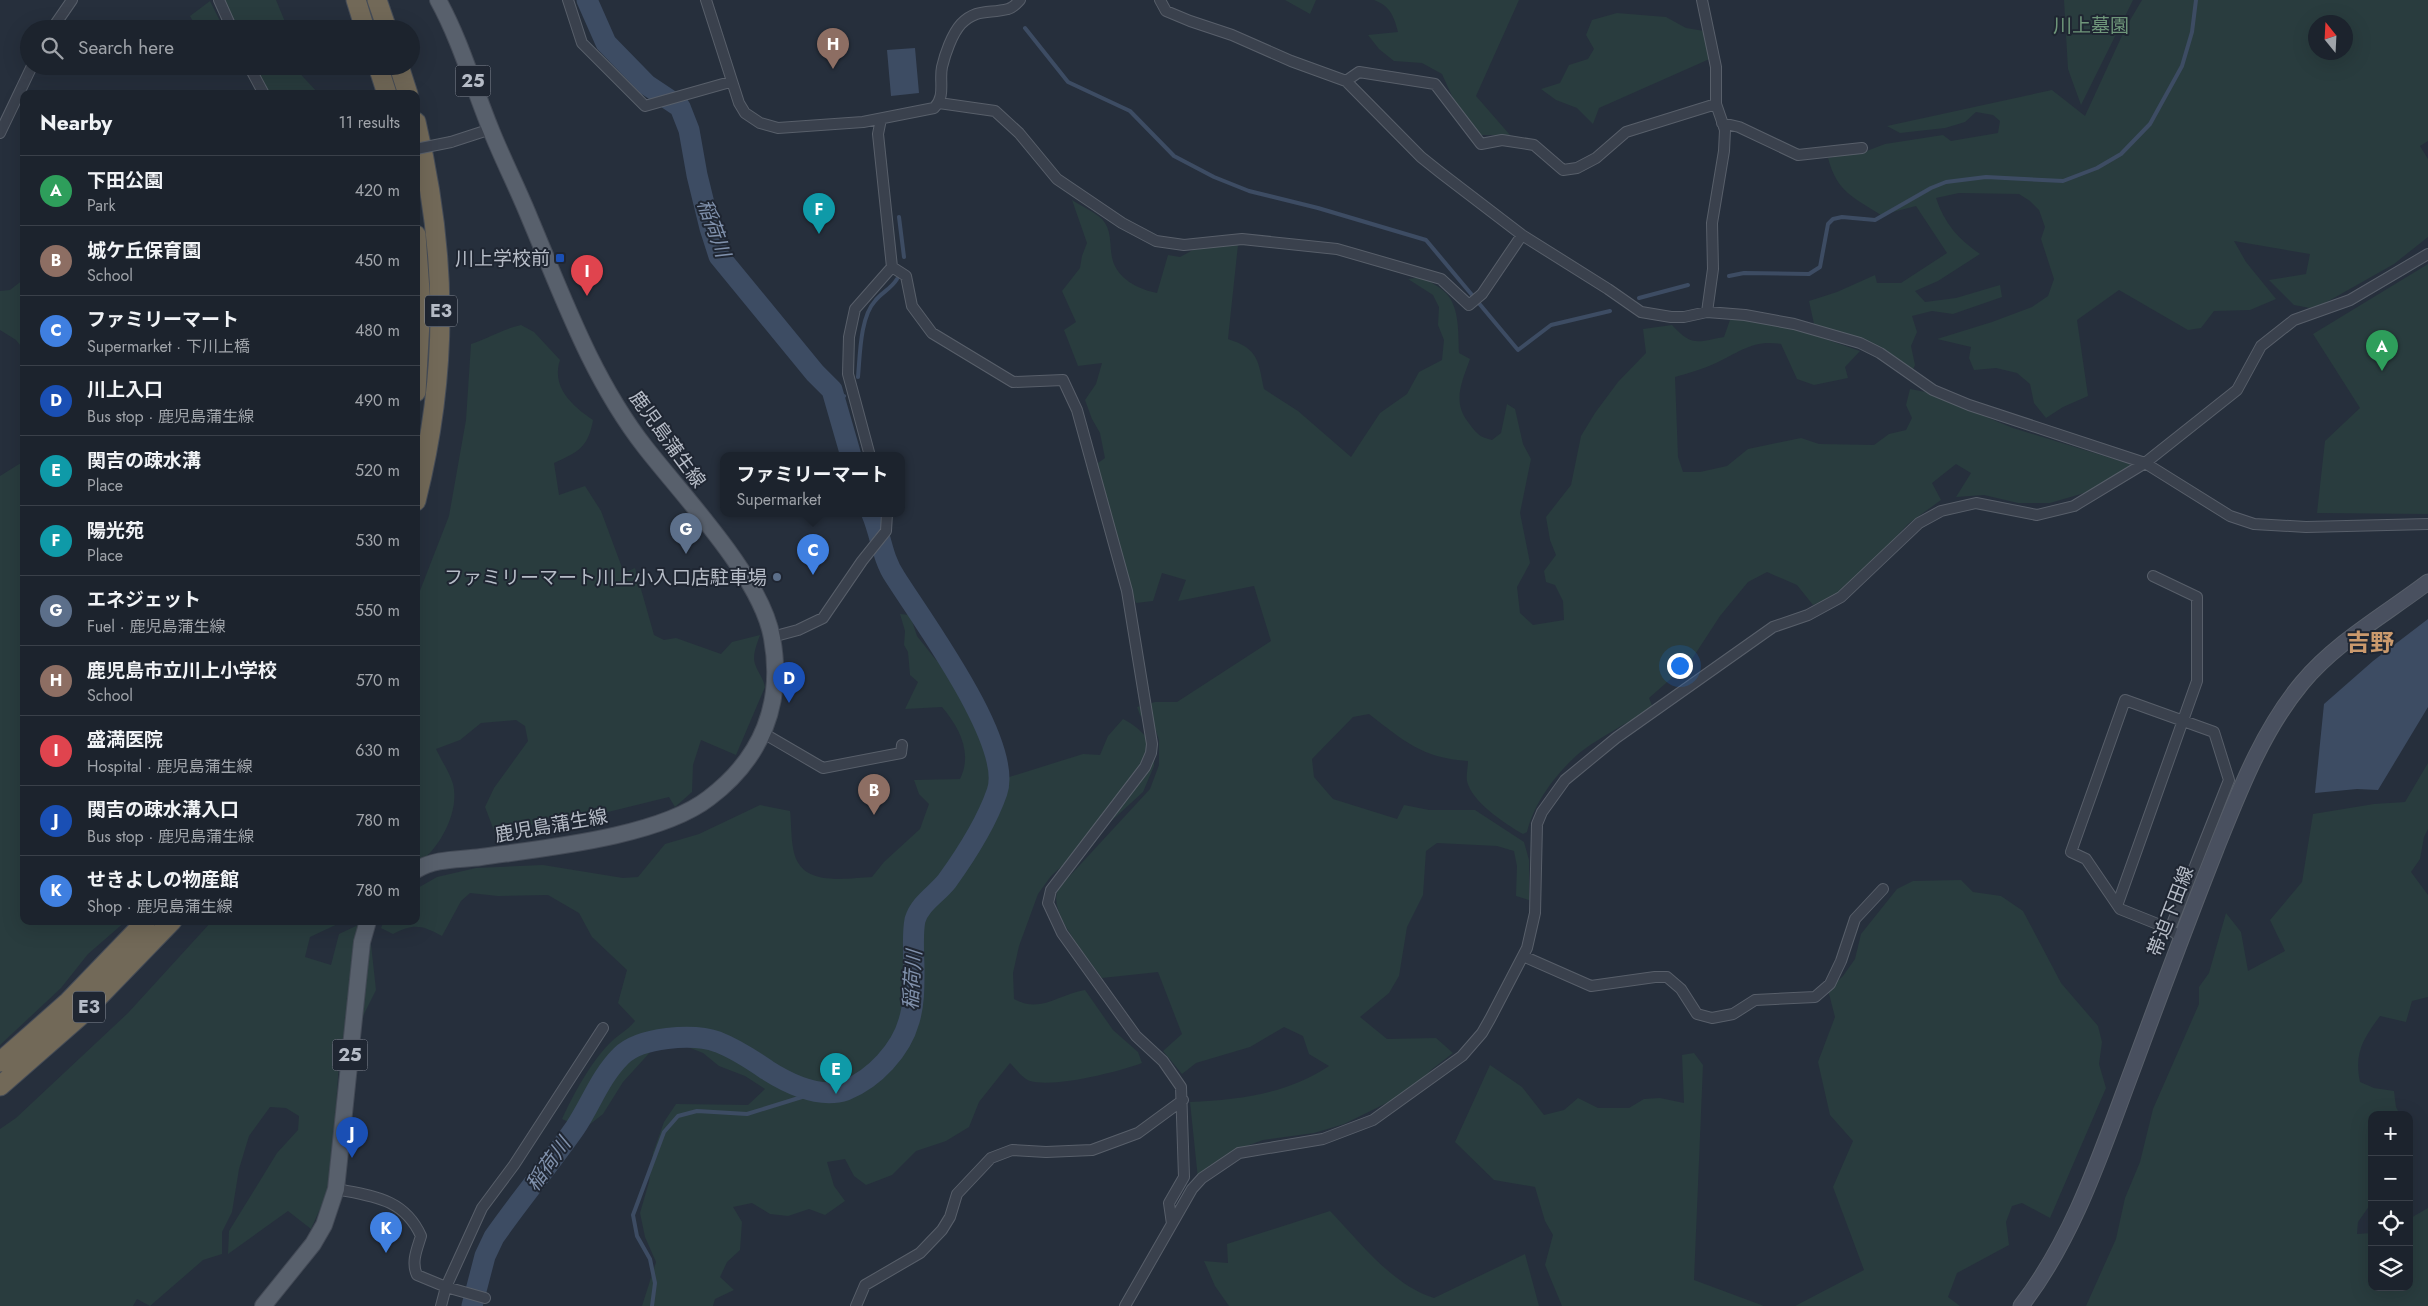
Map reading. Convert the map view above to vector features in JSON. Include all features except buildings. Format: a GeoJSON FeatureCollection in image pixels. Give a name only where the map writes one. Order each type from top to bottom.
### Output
{"type":"FeatureCollection","features":[{"type":"Feature","properties":{"kind":"highway"},"geometry":{"type":"LineString","coordinates":[[356,0],[362,20]]}},
{"type":"Feature","properties":{"kind":"highway"},"geometry":{"type":"LineString","coordinates":[[377,0],[384,20]]}},
{"type":"Feature","properties":{"kind":"highway"},"geometry":{"type":"LineString","coordinates":[[381,75],[386,90]]}},
{"type":"Feature","properties":{"kind":"highway"},"geometry":{"type":"LineString","coordinates":[[403,75],[407,90]]}},
{"type":"Feature","properties":{"kind":"highway","name":"E3"},"geometry":{"type":"LineString","coordinates":[[420,141],[435,212],[441,304],[437,394],[420,481]]}},
{"type":"Feature","properties":{"kind":"highway","name":"E3"},"geometry":{"type":"LineString","coordinates":[[420,291],[420,322]]}},
{"type":"Feature","properties":{"kind":"highway","name":"E3"},"geometry":{"type":"LineString","coordinates":[[0,1062],[67,1002],[142,925]]}},
{"type":"Feature","properties":{"kind":"highway","name":"E3"},"geometry":{"type":"LineString","coordinates":[[0,1086],[80,1016],[168,925]]}},
{"type":"Feature","properties":{"kind":"main road","name":"鹿児島蒲生線"},"geometry":{"type":"LineString","coordinates":[[420,868],[436,861],[485,857],[611,836],[645,827],[681,814],[706,801],[739,772],[756,747],[774,698],[776,676],[772,637],[768,622],[750,584],[729,553],[642,443],[601,379],[583,344],[490,129],[462,50],[438,0]]}},
{"type":"Feature","properties":{"kind":"main road","name":"帯迫下田線"},"geometry":{"type":"LineString","coordinates":[[2020,1306],[2035,1287],[2076,1215],[2175,933],[2260,747],[2291,698],[2324,660],[2428,582]]}},
{"type":"Feature","properties":{"kind":"main road","name":"25"},"geometry":{"type":"LineString","coordinates":[[262,1306],[313,1244],[324,1225],[336,1189],[362,942],[367,925]]}},
{"type":"Feature","properties":{"kind":"street"},"geometry":{"type":"LineString","coordinates":[[58,20],[72,0]]}},
{"type":"Feature","properties":{"kind":"street"},"geometry":{"type":"LineString","coordinates":[[219,0],[228,20]]}},
{"type":"Feature","properties":{"kind":"street"},"geometry":{"type":"LineString","coordinates":[[568,0],[582,43],[645,106],[730,82]]}},
{"type":"Feature","properties":{"kind":"street"},"geometry":{"type":"LineString","coordinates":[[706,0],[730,82],[745,113],[760,123],[778,128],[881,119],[934,108],[939,103],[942,91],[942,68],[949,46],[961,25],[981,11],[1010,9],[1020,0]]}},
{"type":"Feature","properties":{"kind":"street"},"geometry":{"type":"LineString","coordinates":[[1160,0],[1166,11],[1232,35],[1252,45],[1346,81],[1422,156],[1522,235],[1608,288],[1641,312],[1684,317],[1708,312],[1745,315],[1794,324],[1860,342],[1880,353],[1933,390],[1969,405],[2145,463],[2230,516],[2254,524],[2306,527],[2428,524]]}},
{"type":"Feature","properties":{"kind":"street"},"geometry":{"type":"LineString","coordinates":[[1702,0],[1716,67],[1716,104],[1725,130],[1724,150],[1712,223],[1713,269],[1708,312]]}},
{"type":"Feature","properties":{"kind":"street"},"geometry":{"type":"LineString","coordinates":[[1346,81],[1360,72],[1434,84],[1481,144],[1502,140],[1534,145],[1563,170],[1577,168],[1596,158],[1626,132],[1716,104]]}},
{"type":"Feature","properties":{"kind":"street"},"geometry":{"type":"LineString","coordinates":[[21,90],[28,75]]}},
{"type":"Feature","properties":{"kind":"street"},"geometry":{"type":"LineString","coordinates":[[254,75],[262,90]]}},
{"type":"Feature","properties":{"kind":"street"},"geometry":{"type":"LineString","coordinates":[[0,133],[20,91]]}},
{"type":"Feature","properties":{"kind":"street"},"geometry":{"type":"LineString","coordinates":[[939,103],[995,111],[1020,133],[1057,179],[1122,223],[1156,241],[1184,245],[1242,239],[1337,249],[1441,280],[1469,305],[1482,294],[1522,235]]}},
{"type":"Feature","properties":{"kind":"street"},"geometry":{"type":"LineString","coordinates":[[869,452],[848,374],[849,337],[855,309],[892,267],[878,134],[881,119]]}},
{"type":"Feature","properties":{"kind":"street"},"geometry":{"type":"LineString","coordinates":[[1722,123],[1739,127],[1798,155],[1862,148]]}},
{"type":"Feature","properties":{"kind":"street"},"geometry":{"type":"LineString","coordinates":[[420,148],[452,142],[490,129]]}},
{"type":"Feature","properties":{"kind":"street"},"geometry":{"type":"LineString","coordinates":[[1125,1306],[1192,1189],[1202,1178],[1239,1153],[1323,1139],[1373,1120],[1455,1062],[1482,1033],[1527,948],[1535,913],[1536,833],[1542,812],[1565,780],[1616,738],[1773,627],[1808,615],[1841,598],[1920,523],[1931,516],[1976,503],[2037,515],[2074,506],[2145,463],[2237,390],[2262,346],[2294,320],[2350,300],[2428,254]]}},
{"type":"Feature","properties":{"kind":"street"},"geometry":{"type":"LineString","coordinates":[[892,267],[906,276],[912,306],[932,333],[1013,382],[1063,380],[1068,385],[1077,410],[1127,591],[1152,749],[1145,767],[1050,890],[1048,903],[1062,933],[1136,1036],[1153,1050],[1177,1079],[1181,1087],[1183,1100],[1184,1177],[1169,1203],[1172,1224]]}},
{"type":"Feature","properties":{"kind":"street"},"geometry":{"type":"LineString","coordinates":[[772,637],[798,630],[823,618],[862,561],[869,556],[886,531],[887,517]]}},
{"type":"Feature","properties":{"kind":"street"},"geometry":{"type":"LineString","coordinates":[[2118,902],[2197,681],[2197,597],[2153,576]]}},
{"type":"Feature","properties":{"kind":"street"},"geometry":{"type":"LineString","coordinates":[[2125,700],[2214,732],[2230,780],[2175,933],[2120,909],[2118,902],[2086,859],[2072,852],[2125,700]]}},
{"type":"Feature","properties":{"kind":"street"},"geometry":{"type":"LineString","coordinates":[[762,733],[823,768],[901,753],[902,745]]}},
{"type":"Feature","properties":{"kind":"street"},"geometry":{"type":"LineString","coordinates":[[1523,956],[1591,986],[1656,976],[1667,977],[1682,989],[1697,1014],[1712,1018],[1733,1014],[1755,1000],[1815,997],[1830,984],[1841,961],[1855,919],[1883,889]]}},
{"type":"Feature","properties":{"kind":"street"},"geometry":{"type":"LineString","coordinates":[[441,1306],[446,1287],[482,1208],[514,1165],[603,1028]]}},
{"type":"Feature","properties":{"kind":"street"},"geometry":{"type":"LineString","coordinates":[[856,1306],[865,1286],[920,1253],[942,1230],[950,1217],[957,1194],[991,1158],[1012,1150],[1046,1152],[1092,1150],[1138,1133],[1183,1100]]}},
{"type":"Feature","properties":{"kind":"street"},"geometry":{"type":"LineString","coordinates":[[336,1189],[387,1200],[397,1206],[416,1225],[421,1236],[414,1258],[414,1269],[417,1275],[446,1287],[485,1298]]}},
{"type":"Feature","properties":{"kind":"green space"},"geometry":{"type":"Polygon","coordinates":[[[220,0],[276,0],[284,20],[231,20],[220,0]]]}},
{"type":"Feature","properties":{"kind":"green space"},"geometry":{"type":"Polygon","coordinates":[[[1285,0],[1316,0],[1310,14],[1285,0]]]}},
{"type":"Feature","properties":{"kind":"green space"},"geometry":{"type":"Polygon","coordinates":[[[1374,0],[1519,0],[1476,96],[1510,135],[1478,135],[1456,105],[1442,74],[1422,63],[1394,61],[1379,49],[1368,35],[1398,32],[1395,21],[1388,9],[1374,0]]]}},
{"type":"Feature","properties":{"kind":"green space","name":"川上墓園"},"geometry":{"type":"Polygon","coordinates":[[[2064,0],[2133,0],[2081,105],[2068,69],[2064,0]]]}},
{"type":"Feature","properties":{"kind":"green space"},"geometry":{"type":"Polygon","coordinates":[[[2142,0],[2428,0],[2428,141],[2420,146],[2428,159],[2428,237],[2394,264],[2325,303],[2310,308],[2294,305],[2269,280],[2306,274],[2310,254],[2234,241],[2246,262],[2276,299],[2250,310],[2214,311],[2201,328],[2188,330],[2119,290],[2077,320],[2088,396],[2063,407],[2046,418],[2034,403],[2030,384],[2017,373],[1996,368],[1974,370],[1969,358],[1971,347],[1937,339],[2032,307],[2048,296],[2054,279],[2041,239],[2045,227],[2039,210],[2019,194],[1959,193],[1936,198],[1943,215],[1953,230],[1965,243],[1980,254],[1938,281],[1915,291],[1925,302],[1956,298],[2000,285],[2002,297],[1953,314],[1932,311],[1912,316],[1917,332],[1911,346],[1915,365],[1911,374],[1814,324],[1809,301],[1837,292],[1875,275],[1877,283],[1901,283],[1947,253],[1916,206],[1881,215],[1854,198],[1841,186],[1836,179],[1828,158],[1864,152],[1885,144],[1943,135],[1951,141],[1998,133],[2000,121],[1993,115],[1976,112],[1965,122],[1945,128],[1900,133],[1887,126],[2052,90],[2085,116],[2126,27],[2142,0]]]}},
{"type":"Feature","properties":{"kind":"green space"},"geometry":{"type":"Polygon","coordinates":[[[210,1],[220,20],[192,20],[190,16],[210,1]]]}},
{"type":"Feature","properties":{"kind":"green space"},"geometry":{"type":"Polygon","coordinates":[[[1617,13],[1666,17],[1686,28],[1710,32],[1714,57],[1599,108],[1593,124],[1577,108],[1556,100],[1541,89],[1560,83],[1569,65],[1588,59],[1594,49],[1586,35],[1592,20],[1617,13]]]}},
{"type":"Feature","properties":{"kind":"green space"},"geometry":{"type":"Polygon","coordinates":[[[260,75],[301,75],[315,90],[264,90],[260,75]]]}},
{"type":"Feature","properties":{"kind":"green space"},"geometry":{"type":"Polygon","coordinates":[[[1072,200],[1096,214],[1106,224],[1112,259],[1121,275],[1132,284],[1151,292],[1157,293],[1168,255],[1180,257],[1201,245],[1214,241],[1238,245],[1228,339],[1246,347],[1255,357],[1264,389],[1298,411],[1351,457],[1380,413],[1407,394],[1419,372],[1442,360],[1444,340],[1438,325],[1439,307],[1433,295],[1408,279],[1423,277],[1446,293],[1451,299],[1456,314],[1459,353],[1470,359],[1460,391],[1460,407],[1463,414],[1478,434],[1492,440],[1501,433],[1507,404],[1515,409],[1523,444],[1531,459],[1520,513],[1530,563],[1517,587],[1520,613],[1533,625],[1564,620],[1563,601],[1555,585],[1546,582],[1544,571],[1556,555],[1550,540],[1546,517],[1571,485],[1581,436],[1595,413],[1618,382],[1646,353],[1643,329],[1672,325],[1690,340],[1701,341],[1724,337],[1731,317],[1776,322],[1860,351],[1845,367],[1848,378],[1814,385],[1797,379],[1781,344],[1771,343],[1755,345],[1696,371],[1675,377],[1678,457],[1683,472],[1700,472],[1727,466],[1748,449],[1801,438],[1819,444],[1874,445],[1889,434],[1906,430],[1912,418],[1906,405],[1910,389],[1926,392],[2013,428],[2130,464],[2128,473],[2098,489],[2050,503],[2018,503],[1984,495],[1956,497],[1971,473],[1956,464],[1932,483],[1941,500],[1908,524],[1871,564],[1838,594],[1813,605],[1797,585],[1767,572],[1748,582],[1720,616],[1690,662],[1649,698],[1653,708],[1594,743],[1577,755],[1561,771],[1546,790],[1530,821],[1527,832],[1523,834],[1498,818],[1475,796],[1467,781],[1468,761],[1426,752],[1404,740],[1369,714],[1353,717],[1312,759],[1314,777],[1333,799],[1397,819],[1404,805],[1429,810],[1475,810],[1524,842],[1529,860],[1529,900],[1516,896],[1517,866],[1514,851],[1497,846],[1437,843],[1426,851],[1423,895],[1407,927],[1399,976],[1389,993],[1360,1017],[1387,1039],[1436,1038],[1453,1053],[1431,1070],[1411,1091],[1344,1124],[1314,1133],[1263,1140],[1236,1150],[1209,1166],[1198,1179],[1190,1102],[1262,1094],[1313,1076],[1329,1066],[1309,1054],[1303,1036],[1284,1027],[1250,1047],[1196,1063],[1182,1074],[1163,1051],[1182,1034],[1158,972],[1102,978],[1072,937],[1059,913],[1056,902],[1059,888],[1150,789],[1159,765],[1159,740],[1156,731],[1140,715],[1137,707],[1155,702],[1177,702],[1271,641],[1254,586],[1178,601],[1186,580],[1162,573],[1153,601],[1136,603],[1087,471],[1105,458],[1100,433],[1085,400],[1096,384],[1102,363],[1078,366],[1064,330],[1076,322],[1062,291],[1080,268],[1087,243],[1072,200]]]}},
{"type":"Feature","properties":{"kind":"green space"},"geometry":{"type":"Polygon","coordinates":[[[2428,264],[2428,514],[2317,513],[2325,441],[2360,408],[2313,334],[2428,264]]]}},
{"type":"Feature","properties":{"kind":"green space"},"geometry":{"type":"Polygon","coordinates":[[[20,282],[20,345],[16,340],[0,330],[0,291],[10,290],[20,282]]]}},
{"type":"Feature","properties":{"kind":"green space"},"geometry":{"type":"Polygon","coordinates":[[[521,325],[534,332],[560,360],[558,379],[565,395],[578,409],[593,420],[588,437],[581,448],[570,456],[554,463],[559,495],[585,486],[601,511],[624,573],[635,568],[654,635],[664,640],[676,638],[721,654],[732,642],[760,635],[754,661],[765,687],[736,755],[701,740],[693,765],[692,792],[675,807],[669,797],[608,812],[546,818],[498,841],[485,807],[494,788],[528,741],[525,726],[516,720],[481,723],[460,740],[436,749],[453,784],[453,806],[446,829],[440,840],[420,862],[420,591],[449,516],[466,420],[471,344],[521,325]]]}},
{"type":"Feature","properties":{"kind":"green space"},"geometry":{"type":"Polygon","coordinates":[[[20,464],[20,925],[121,925],[88,954],[61,988],[0,1045],[0,476],[20,464]]]}},
{"type":"Feature","properties":{"kind":"green space"},"geometry":{"type":"Polygon","coordinates":[[[900,614],[910,615],[917,636],[936,660],[970,682],[994,729],[1006,765],[1006,778],[1083,754],[1100,755],[1108,736],[1123,719],[1137,728],[1155,747],[1154,766],[1143,792],[1051,876],[1038,894],[1019,946],[1013,973],[1014,999],[1023,1003],[1041,1004],[1085,990],[1113,1030],[1138,1052],[1142,1063],[1118,1071],[1086,1078],[1041,1083],[1027,1080],[1010,1063],[979,1102],[969,1127],[946,1141],[916,1151],[892,1175],[866,1185],[854,1176],[845,1159],[827,1162],[834,1186],[845,1201],[825,1215],[809,1209],[788,1216],[770,1214],[752,1203],[733,1207],[742,1222],[740,1250],[727,1262],[720,1277],[734,1290],[715,1299],[713,1306],[642,1306],[656,1262],[645,1237],[640,1213],[649,1182],[653,1153],[664,1122],[676,1104],[748,1105],[765,1089],[745,1076],[719,1066],[703,1053],[683,1045],[653,1049],[623,1082],[603,1114],[584,1129],[562,1119],[577,1089],[602,1051],[635,1021],[618,1003],[627,970],[592,937],[579,913],[548,895],[498,896],[470,893],[461,901],[442,936],[429,929],[418,927],[407,928],[393,934],[381,928],[382,925],[420,925],[420,887],[437,877],[476,868],[543,865],[623,878],[638,877],[665,844],[699,834],[760,805],[790,811],[794,852],[796,859],[805,871],[822,878],[832,879],[872,877],[884,862],[920,829],[929,804],[919,794],[914,780],[960,779],[964,769],[964,750],[959,732],[942,707],[905,709],[918,682],[910,675],[908,652],[904,645],[905,631],[900,614]]]}},
{"type":"Feature","properties":{"kind":"green space"},"geometry":{"type":"Polygon","coordinates":[[[2428,763],[2428,829],[2424,837],[2420,859],[2411,872],[2428,895],[2428,997],[2412,1001],[2406,1022],[2380,1016],[2361,1047],[2358,1063],[2360,1082],[2374,1088],[2394,1091],[2398,1111],[2368,1111],[2368,1208],[2358,1222],[2357,1234],[2368,1233],[2368,1291],[2413,1291],[2413,1217],[2428,1208],[2428,1306],[2086,1306],[2116,1239],[2125,1198],[2140,1162],[2153,1109],[2199,1004],[2199,987],[2209,973],[2226,913],[2241,932],[2248,971],[2285,951],[2270,920],[2302,882],[2313,814],[2374,804],[2405,802],[2428,763]]]}},
{"type":"Feature","properties":{"kind":"green space"},"geometry":{"type":"Polygon","coordinates":[[[1961,880],[1973,892],[2001,896],[2023,911],[2061,983],[2098,1026],[2102,1042],[2099,1064],[2106,1088],[2050,1218],[2022,1203],[2012,1206],[2006,1222],[2009,1245],[1957,1273],[1948,1297],[1960,1306],[1795,1306],[1864,1270],[1833,1187],[1853,1141],[1830,1115],[1818,1062],[1835,1017],[1828,990],[1843,976],[1855,959],[1861,934],[1897,889],[1913,881],[1961,880]]]}},
{"type":"Feature","properties":{"kind":"green space"},"geometry":{"type":"Polygon","coordinates":[[[208,925],[336,925],[310,937],[305,957],[331,965],[339,934],[358,925],[370,935],[376,990],[363,1016],[340,1048],[332,1166],[325,1198],[311,1229],[288,1211],[228,1254],[229,1231],[277,1153],[298,1130],[299,1116],[286,1108],[270,1107],[249,1136],[239,1169],[232,1212],[222,1232],[222,1254],[203,1260],[150,1306],[137,1299],[133,1306],[0,1306],[0,1129],[16,1118],[128,1013],[208,925]]]}},
{"type":"Feature","properties":{"kind":"green space"},"geometry":{"type":"Polygon","coordinates":[[[1694,1053],[1703,1065],[1694,1280],[1764,1306],[1562,1306],[1545,1265],[1553,1235],[1545,1221],[1535,1187],[1494,1180],[1455,1142],[1490,1065],[1522,1087],[1544,1115],[1564,1110],[1578,1098],[1598,1108],[1629,1108],[1644,1099],[1660,1098],[1684,1103],[1682,1055],[1694,1053]]]}},
{"type":"Feature","properties":{"kind":"green space"},"geometry":{"type":"Polygon","coordinates":[[[1330,1211],[1365,1249],[1391,1273],[1419,1292],[1434,1298],[1525,1254],[1539,1306],[1229,1306],[1215,1286],[1204,1261],[1228,1263],[1227,1244],[1330,1211]]]}},
{"type":"Feature","properties":{"kind":"water"},"geometry":{"type":"Polygon","coordinates":[[[915,48],[919,93],[891,96],[887,50],[915,48]]]}},
{"type":"Feature","properties":{"kind":"water"},"geometry":{"type":"Polygon","coordinates":[[[2428,619],[2428,707],[2378,790],[2357,789],[2315,793],[2324,704],[2373,661],[2428,619]]]}},
{"type":"Feature","properties":{"kind":"waterway","name":"稲荷川"},"geometry":{"type":"LineString","coordinates":[[587,0],[606,43],[647,85],[680,107],[689,130],[697,175],[719,256],[815,373],[832,390],[850,452]]}},
{"type":"Feature","properties":{"kind":"waterway"},"geometry":{"type":"LineString","coordinates":[[1729,276],[1744,273],[1809,274],[1820,267],[1828,224],[1833,219],[1842,217],[1875,220],[1931,188],[1946,182],[1986,177],[2063,181],[2097,168],[2121,154],[2150,124],[2182,66],[2192,32],[2196,0]]}},
{"type":"Feature","properties":{"kind":"waterway"},"geometry":{"type":"LineString","coordinates":[[1025,28],[1068,82],[1130,111],[1174,156],[1214,177],[1249,191],[1318,208],[1426,240],[1518,350],[1551,325],[1610,311]]}},
{"type":"Feature","properties":{"kind":"waterway"},"geometry":{"type":"LineString","coordinates":[[899,217],[904,257]]}},
{"type":"Feature","properties":{"kind":"waterway"},"geometry":{"type":"LineString","coordinates":[[858,377],[866,317],[875,301],[897,279]]}},
{"type":"Feature","properties":{"kind":"waterway"},"geometry":{"type":"LineString","coordinates":[[1639,298],[1688,285]]}},
{"type":"Feature","properties":{"kind":"waterway"},"geometry":{"type":"LineString","coordinates":[[837,405],[844,396]]}},
{"type":"Feature","properties":{"kind":"waterway","name":"稲荷川"},"geometry":{"type":"LineString","coordinates":[[472,1306],[485,1256],[494,1237],[575,1128],[607,1073],[621,1056],[630,1050],[667,1038],[707,1039],[731,1048],[795,1085],[825,1093],[846,1090],[867,1079],[885,1062],[900,1042],[911,1015],[914,971],[913,939],[917,914],[947,881],[975,838],[988,815],[997,792],[999,771],[992,744],[979,714],[944,651],[891,570],[884,554],[873,517]]}},
{"type":"Feature","properties":{"kind":"waterway"},"geometry":{"type":"LineString","coordinates":[[652,1306],[655,1283],[650,1259],[637,1236],[633,1215],[664,1132],[678,1116],[697,1111],[747,1114],[818,1092]]}},
{"type":"Feature","properties":{"kind":"place","name":"鹿児島市立川上小学校"},"geometry":{"type":"Point","coordinates":[833,69]}},
{"type":"Feature","properties":{"kind":"place","name":"陽光苑"},"geometry":{"type":"Point","coordinates":[819,234]}},
{"type":"Feature","properties":{"kind":"place","name":"川上学校前"},"geometry":{"type":"Point","coordinates":[560,258]}},
{"type":"Feature","properties":{"kind":"place","name":"盛満医院"},"geometry":{"type":"Point","coordinates":[587,296]}},
{"type":"Feature","properties":{"kind":"place","name":"下田公園"},"geometry":{"type":"Point","coordinates":[2382,371]}},
{"type":"Feature","properties":{"kind":"place","name":"エネジェット"},"geometry":{"type":"Point","coordinates":[686,554]}},
{"type":"Feature","properties":{"kind":"place","name":"ファミリーマート"},"geometry":{"type":"Point","coordinates":[813,575]}},
{"type":"Feature","properties":{"kind":"place","name":"ファミリーマート川上小入口店駐車場"},"geometry":{"type":"Point","coordinates":[777,577]}},
{"type":"Feature","properties":{"kind":"place","name":"川上入口"},"geometry":{"type":"Point","coordinates":[789,703]}},
{"type":"Feature","properties":{"kind":"place","name":"城ケ丘保育園"},"geometry":{"type":"Point","coordinates":[874,815]}},
{"type":"Feature","properties":{"kind":"place","name":"関吉の疎水溝"},"geometry":{"type":"Point","coordinates":[836,1094]}},
{"type":"Feature","properties":{"kind":"place","name":"関吉の疎水溝入口"},"geometry":{"type":"Point","coordinates":[352,1158]}},
{"type":"Feature","properties":{"kind":"place","name":"せきよしの物産館"},"geometry":{"type":"Point","coordinates":[386,1253]}},
{"type":"Feature","properties":{"kind":"district","name":"吉野"},"geometry":{"type":"Point","coordinates":[2370,643]}}]}
